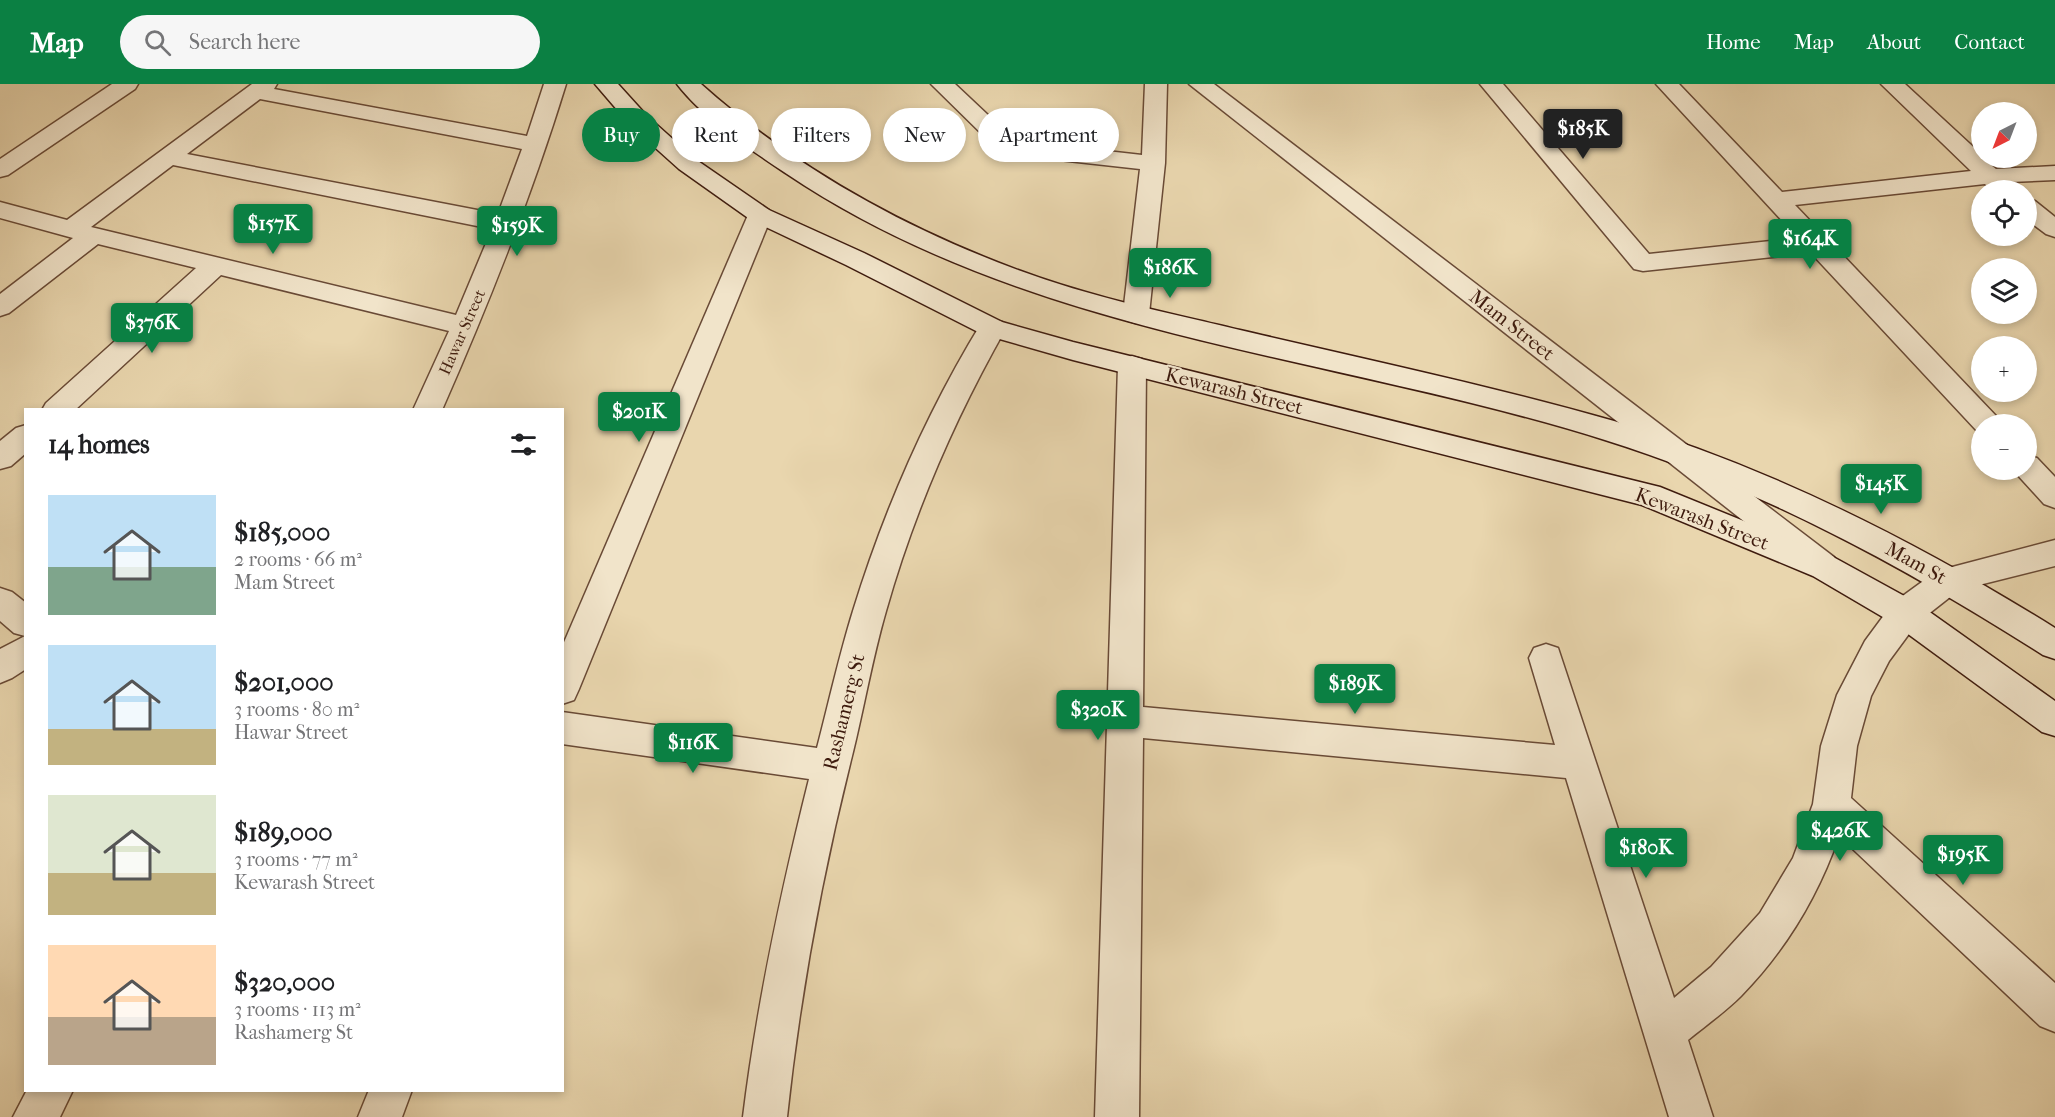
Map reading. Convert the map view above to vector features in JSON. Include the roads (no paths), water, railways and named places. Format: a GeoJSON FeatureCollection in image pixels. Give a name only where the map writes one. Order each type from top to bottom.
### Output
{"type":"FeatureCollection","features":[{"type":"Feature","properties":{"kind":"street"},"geometry":{"type":"LineString","coordinates":[[0,170],[127,84]]}},
{"type":"Feature","properties":{"kind":"street","name":"Hawar Street"},"geometry":{"type":"LineString","coordinates":[[428,408],[507,224],[536,146],[555,84]]}},
{"type":"Feature","properties":{"kind":"street","name":"Kewarash Street"},"geometry":{"type":"LineString","coordinates":[[606,84],[639,121],[687,164],[760,215],[855,259],[992,328],[1132,366],[1649,495],[1824,567],[1905,613]]}},
{"type":"Feature","properties":{"kind":"street"},"geometry":{"type":"LineString","coordinates":[[688,84],[739,129],[791,168],[898,227],[1018,280],[1136,314],[1618,431],[1673,450]]}},
{"type":"Feature","properties":{"kind":"street"},"geometry":{"type":"LineString","coordinates":[[942,84],[997,136],[1032,150],[1153,162]]}},
{"type":"Feature","properties":{"kind":"street"},"geometry":{"type":"LineString","coordinates":[[1136,314],[1153,162],[1156,84]]}},
{"type":"Feature","properties":{"kind":"street","name":"Mam Street"},"geometry":{"type":"LineString","coordinates":[[1200,84],[1824,567]]}},
{"type":"Feature","properties":{"kind":"street"},"geometry":{"type":"LineString","coordinates":[[1491,84],[1643,263],[1817,244]]}},
{"type":"Feature","properties":{"kind":"street"},"geometry":{"type":"LineString","coordinates":[[1666,84],[1978,414]]}},
{"type":"Feature","properties":{"kind":"street"},"geometry":{"type":"LineString","coordinates":[[1892,84],[1996,180]]}},
{"type":"Feature","properties":{"kind":"street"},"geometry":{"type":"LineString","coordinates":[[0,307],[81,232],[168,157],[261,88],[536,146]]}},
{"type":"Feature","properties":{"kind":"street"},"geometry":{"type":"LineString","coordinates":[[168,157],[507,224]]}},
{"type":"Feature","properties":{"kind":"street"},"geometry":{"type":"LineString","coordinates":[[2016,180],[2055,173]]}},
{"type":"Feature","properties":{"kind":"street"},"geometry":{"type":"LineString","coordinates":[[1776,200],[1971,185]]}},
{"type":"Feature","properties":{"kind":"street"},"geometry":{"type":"LineString","coordinates":[[0,210],[465,326]]}},
{"type":"Feature","properties":{"kind":"street"},"geometry":{"type":"LineString","coordinates":[[564,684],[760,215]]}},
{"type":"Feature","properties":{"kind":"street"},"geometry":{"type":"LineString","coordinates":[[2037,215],[2055,229]]}},
{"type":"Feature","properties":{"kind":"street"},"geometry":{"type":"LineString","coordinates":[[58,408],[217,264]]}},
{"type":"Feature","properties":{"kind":"street","name":"Rashamerg St"},"geometry":{"type":"LineString","coordinates":[[765,1117],[787,965],[808,860],[853,671],[877,587],[903,512],[931,444],[961,383],[992,328]]}},
{"type":"Feature","properties":{"kind":"street"},"geometry":{"type":"LineString","coordinates":[[1117,1117],[1132,366]]}},
{"type":"Feature","properties":{"kind":"street"},"geometry":{"type":"LineString","coordinates":[[0,458],[24,438]]}},
{"type":"Feature","properties":{"kind":"street","name":"Mam St"},"geometry":{"type":"LineString","coordinates":[[1673,450],[1766,487],[1838,520],[1949,580],[2055,645]]}},
{"type":"Feature","properties":{"kind":"street"},"geometry":{"type":"LineString","coordinates":[[2037,477],[2055,496]]}},
{"type":"Feature","properties":{"kind":"street"},"geometry":{"type":"LineString","coordinates":[[1665,1032],[1726,982],[1774,927],[1809,867],[1832,804],[1839,746],[1854,695],[1877,651],[1905,613],[1949,580],[2055,553]]}},
{"type":"Feature","properties":{"kind":"street"},"geometry":{"type":"LineString","coordinates":[[0,601],[24,621]]}},
{"type":"Feature","properties":{"kind":"street"},"geometry":{"type":"LineString","coordinates":[[1905,613],[2055,721]]}},
{"type":"Feature","properties":{"kind":"street"},"geometry":{"type":"LineString","coordinates":[[0,668],[24,651]]}},
{"type":"Feature","properties":{"kind":"street"},"geometry":{"type":"LineString","coordinates":[[1546,658],[1691,1117]]}},
{"type":"Feature","properties":{"kind":"street"},"geometry":{"type":"LineString","coordinates":[[1126,721],[1579,763]]}},
{"type":"Feature","properties":{"kind":"street"},"geometry":{"type":"LineString","coordinates":[[564,728],[831,766]]}},
{"type":"Feature","properties":{"kind":"street"},"geometry":{"type":"LineString","coordinates":[[1832,804],[2055,1011]]}},
{"type":"Feature","properties":{"kind":"street"},"geometry":{"type":"LineString","coordinates":[[35,1117],[51,1092]]}},
{"type":"Feature","properties":{"kind":"street"},"geometry":{"type":"LineString","coordinates":[[380,1117],[390,1092]]}}]}
